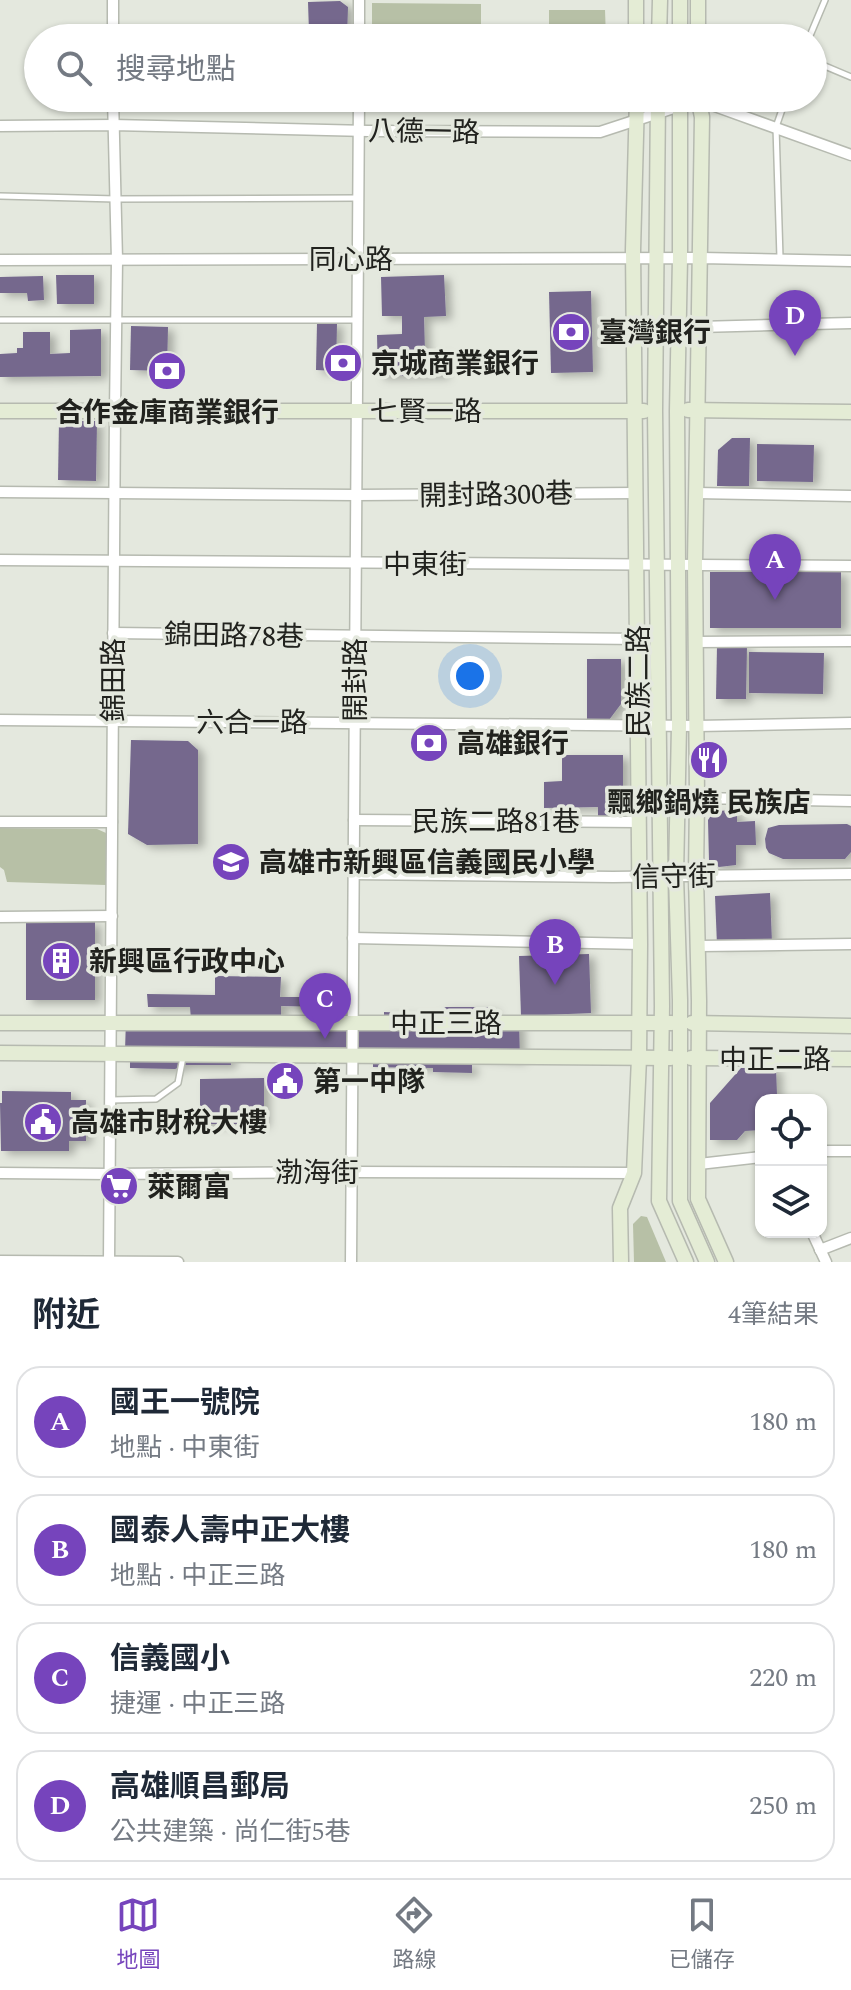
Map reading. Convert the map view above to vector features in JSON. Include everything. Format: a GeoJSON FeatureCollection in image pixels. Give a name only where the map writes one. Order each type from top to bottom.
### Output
{"type":"FeatureCollection","features":[{"type":"Feature","properties":{"kind":"street"},"geometry":{"type":"LineString","coordinates":[[113,0],[113,24]]}},
{"type":"Feature","properties":{"kind":"street"},"geometry":{"type":"LineString","coordinates":[[359,0],[359,24]]}},
{"type":"Feature","properties":{"kind":"street"},"geometry":{"type":"LineString","coordinates":[[636,0],[636,24]]}},
{"type":"Feature","properties":{"kind":"street"},"geometry":{"type":"LineString","coordinates":[[698,0],[698,24]]}},
{"type":"Feature","properties":{"kind":"street","name":"錦田路"},"geometry":{"type":"LineString","coordinates":[[109,1262],[117,319],[113,112]]}},
{"type":"Feature","properties":{"kind":"street","name":"開封路"},"geometry":{"type":"LineString","coordinates":[[351,1262],[359,112]]}},
{"type":"Feature","properties":{"kind":"street","name":"民族二路"},"geometry":{"type":"LineString","coordinates":[[621,1262],[620,1208],[634,1173],[639,1058],[633,258],[637,112]]}},
{"type":"Feature","properties":{"kind":"street","name":"八德一路"},"geometry":{"type":"LineString","coordinates":[[0,126],[600,132],[648,112]]}},
{"type":"Feature","properties":{"kind":"street","name":"民族二路"},"geometry":{"type":"LineString","coordinates":[[658,112],[655,411],[662,1023],[659,1201],[686,1262]]}},
{"type":"Feature","properties":{"kind":"street","name":"民族二路"},"geometry":{"type":"LineString","coordinates":[[680,112],[676,876],[680,1201],[707,1262]]}},
{"type":"Feature","properties":{"kind":"street","name":"民族二路"},"geometry":{"type":"LineString","coordinates":[[701,112],[695,564],[700,1024],[698,1199],[726,1262]]}},
{"type":"Feature","properties":{"kind":"street"},"geometry":{"type":"LineString","coordinates":[[734,112],[851,155]]}},
{"type":"Feature","properties":{"kind":"street","name":"同心路"},"geometry":{"type":"LineString","coordinates":[[0,260],[701,258],[851,261]]}},
{"type":"Feature","properties":{"kind":"street"},"geometry":{"type":"LineString","coordinates":[[699,327],[851,323]]}},
{"type":"Feature","properties":{"kind":"street","name":"七賢一路"},"geometry":{"type":"LineString","coordinates":[[0,411],[851,412]]}},
{"type":"Feature","properties":{"kind":"street","name":"開封路300巷"},"geometry":{"type":"LineString","coordinates":[[0,492],[356,495],[636,493]]}},
{"type":"Feature","properties":{"kind":"street"},"geometry":{"type":"LineString","coordinates":[[696,493],[851,496]]}},
{"type":"Feature","properties":{"kind":"street","name":"中東街"},"geometry":{"type":"LineString","coordinates":[[0,560],[851,566]]}},
{"type":"Feature","properties":{"kind":"street","name":"錦田路78巷"},"geometry":{"type":"LineString","coordinates":[[113,633],[638,639]]}},
{"type":"Feature","properties":{"kind":"street"},"geometry":{"type":"LineString","coordinates":[[696,642],[851,641]]}},
{"type":"Feature","properties":{"kind":"street","name":"六合一路"},"geometry":{"type":"LineString","coordinates":[[0,720],[658,726],[851,723]]}},
{"type":"Feature","properties":{"kind":"street"},"geometry":{"type":"LineString","coordinates":[[697,798],[851,801]]}},
{"type":"Feature","properties":{"kind":"street","name":"民族二路81巷"},"geometry":{"type":"LineString","coordinates":[[354,820],[638,822]]}},
{"type":"Feature","properties":{"kind":"street"},"geometry":{"type":"LineString","coordinates":[[0,822],[112,822]]}},
{"type":"Feature","properties":{"kind":"street","name":"信守街"},"geometry":{"type":"LineString","coordinates":[[354,874],[639,877],[851,874]]}},
{"type":"Feature","properties":{"kind":"street"},"geometry":{"type":"LineString","coordinates":[[0,917],[112,916]]}},
{"type":"Feature","properties":{"kind":"street"},"geometry":{"type":"LineString","coordinates":[[353,938],[640,944]]}},
{"type":"Feature","properties":{"kind":"street"},"geometry":{"type":"LineString","coordinates":[[699,946],[851,944]]}},
{"type":"Feature","properties":{"kind":"street","name":"中正三路"},"geometry":{"type":"LineString","coordinates":[[0,1023],[700,1024]]}},
{"type":"Feature","properties":{"kind":"street","name":"中正二路"},"geometry":{"type":"LineString","coordinates":[[700,1024],[851,1026]]}},
{"type":"Feature","properties":{"kind":"street","name":"中正三路"},"geometry":{"type":"LineString","coordinates":[[0,1053],[698,1058]]}},
{"type":"Feature","properties":{"kind":"street","name":"中正二路"},"geometry":{"type":"LineString","coordinates":[[698,1058],[851,1059]]}},
{"type":"Feature","properties":{"kind":"street"},"geometry":{"type":"LineString","coordinates":[[827,1151],[851,1151]]}},
{"type":"Feature","properties":{"kind":"street"},"geometry":{"type":"LineString","coordinates":[[699,1164],[755,1158]]}},
{"type":"Feature","properties":{"kind":"street","name":"渤海街"},"geometry":{"type":"LineString","coordinates":[[0,1173],[634,1173]]}},
{"type":"Feature","properties":{"kind":"street"},"geometry":{"type":"LineString","coordinates":[[815,1238],[826,1262]]}},
{"type":"Feature","properties":{"kind":"street"},"geometry":{"type":"LineString","coordinates":[[820,1250],[851,1238]]}},
{"type":"Feature","properties":{"kind":"street"},"geometry":{"type":"LineString","coordinates":[[0,1261],[178,1262]]}},
{"type":"Feature","properties":{"kind":"lane"},"geometry":{"type":"LineString","coordinates":[[815,24],[825,0]]}},
{"type":"Feature","properties":{"kind":"lane"},"geometry":{"type":"LineString","coordinates":[[827,67],[851,77]]}},
{"type":"Feature","properties":{"kind":"lane"},"geometry":{"type":"LineString","coordinates":[[780,259],[776,127],[781,112]]}},
{"type":"Feature","properties":{"kind":"lane"},"geometry":{"type":"LineString","coordinates":[[0,196],[358,198]]}},
{"type":"Feature","properties":{"kind":"lane"},"geometry":{"type":"LineString","coordinates":[[0,320],[357,320]]}},
{"type":"Feature","properties":{"kind":"lane"},"geometry":{"type":"LineString","coordinates":[[110,1100],[156,1099],[178,1083],[184,1054]]}},
{"type":"Feature","properties":{"kind":"green space"},"geometry":{"type":"Polygon","coordinates":[[[372,3],[481,4],[481,24],[372,24],[372,3]]]}},
{"type":"Feature","properties":{"kind":"green space"},"geometry":{"type":"Polygon","coordinates":[[[549,10],[605,10],[606,24],[549,24],[549,10]]]}},
{"type":"Feature","properties":{"kind":"green space"},"geometry":{"type":"Polygon","coordinates":[[[0,828],[97,829],[106,833],[106,885],[7,882],[0,867],[0,828]]]}},
{"type":"Feature","properties":{"kind":"green space"},"geometry":{"type":"Polygon","coordinates":[[[641,1216],[647,1217],[666,1262],[634,1262],[633,1224],[641,1216]]]}},
{"type":"Feature","properties":{"kind":"building"},"geometry":{"type":"Polygon","coordinates":[[[340,1],[348,7],[347,24],[309,24],[308,2],[340,1]]]}},
{"type":"Feature","properties":{"kind":"building"},"geometry":{"type":"Polygon","coordinates":[[[56,275],[94,275],[94,304],[57,304],[56,275]]]}},
{"type":"Feature","properties":{"kind":"building"},"geometry":{"type":"Polygon","coordinates":[[[444,275],[446,316],[424,317],[425,352],[444,352],[444,375],[378,376],[377,335],[402,334],[402,316],[382,316],[381,277],[444,275]]]}},
{"type":"Feature","properties":{"kind":"building"},"geometry":{"type":"Polygon","coordinates":[[[43,276],[44,300],[28,301],[27,293],[0,293],[0,277],[43,276]]]}},
{"type":"Feature","properties":{"kind":"building","name":"臺灣銀行"},"geometry":{"type":"Polygon","coordinates":[[[591,291],[593,372],[551,373],[549,292],[591,291]]]}},
{"type":"Feature","properties":{"kind":"building"},"geometry":{"type":"Polygon","coordinates":[[[317,323],[337,323],[336,371],[316,370],[317,323]]]}},
{"type":"Feature","properties":{"kind":"building"},"geometry":{"type":"Polygon","coordinates":[[[131,326],[168,327],[167,371],[130,370],[131,326]]]}},
{"type":"Feature","properties":{"kind":"building"},"geometry":{"type":"Polygon","coordinates":[[[101,329],[101,376],[0,377],[0,354],[17,353],[17,348],[23,348],[23,332],[50,332],[50,354],[70,353],[70,330],[101,329]]]}},
{"type":"Feature","properties":{"kind":"building"},"geometry":{"type":"Polygon","coordinates":[[[59,421],[97,421],[96,481],[58,480],[59,421]]]}},
{"type":"Feature","properties":{"kind":"building"},"geometry":{"type":"Polygon","coordinates":[[[732,438],[750,438],[749,486],[717,486],[718,450],[732,438]]]}},
{"type":"Feature","properties":{"kind":"building"},"geometry":{"type":"Polygon","coordinates":[[[757,444],[814,445],[813,482],[757,481],[757,444]]]}},
{"type":"Feature","properties":{"kind":"building"},"geometry":{"type":"Polygon","coordinates":[[[710,572],[841,572],[841,628],[710,628],[710,572]]]}},
{"type":"Feature","properties":{"kind":"building"},"geometry":{"type":"Polygon","coordinates":[[[717,646],[747,646],[746,699],[716,699],[717,646]]]}},
{"type":"Feature","properties":{"kind":"building"},"geometry":{"type":"Polygon","coordinates":[[[749,652],[824,653],[823,694],[749,693],[749,652]]]}},
{"type":"Feature","properties":{"kind":"building"},"geometry":{"type":"Polygon","coordinates":[[[587,659],[621,659],[621,704],[609,720],[587,720],[587,659]]]}},
{"type":"Feature","properties":{"kind":"building"},"geometry":{"type":"Polygon","coordinates":[[[131,740],[188,741],[198,750],[198,844],[147,845],[128,834],[131,740]]]}},
{"type":"Feature","properties":{"kind":"building"},"geometry":{"type":"Polygon","coordinates":[[[562,755],[623,755],[623,816],[598,816],[598,807],[544,808],[544,782],[562,781],[562,755]]]}},
{"type":"Feature","properties":{"kind":"building"},"geometry":{"type":"Polygon","coordinates":[[[737,810],[737,822],[755,821],[756,845],[736,845],[736,865],[719,867],[709,861],[708,820],[714,811],[737,810]]]}},
{"type":"Feature","properties":{"kind":"building"},"geometry":{"type":"Polygon","coordinates":[[[779,825],[851,826],[851,852],[845,859],[783,859],[769,853],[766,848],[768,828],[779,825]]]}},
{"type":"Feature","properties":{"kind":"building"},"geometry":{"type":"Polygon","coordinates":[[[770,893],[772,943],[717,945],[715,896],[770,893]]]}},
{"type":"Feature","properties":{"kind":"building","name":"新興區行政中心"},"geometry":{"type":"Polygon","coordinates":[[[26,922],[95,922],[95,1000],[26,1000],[26,922]]]}},
{"type":"Feature","properties":{"kind":"building"},"geometry":{"type":"Polygon","coordinates":[[[589,954],[591,1013],[521,1016],[519,956],[589,954]]]}},
{"type":"Feature","properties":{"kind":"building"},"geometry":{"type":"Polygon","coordinates":[[[215,976],[281,977],[280,997],[325,997],[326,1007],[281,1006],[281,1026],[384,1027],[384,1012],[432,1014],[446,1007],[493,1007],[494,1019],[519,1021],[520,1060],[446,1055],[446,1064],[472,1064],[472,1073],[433,1072],[433,1068],[373,1067],[373,1053],[230,1053],[231,1065],[130,1068],[130,1057],[125,1051],[126,1019],[191,1020],[190,1007],[148,1007],[147,994],[215,995],[215,976]]]}},
{"type":"Feature","properties":{"kind":"building"},"geometry":{"type":"Polygon","coordinates":[[[741,1068],[776,1068],[777,1094],[755,1094],[755,1130],[745,1131],[737,1140],[710,1140],[710,1103],[741,1068]]]}},
{"type":"Feature","properties":{"kind":"building"},"geometry":{"type":"Polygon","coordinates":[[[264,1078],[264,1124],[200,1124],[200,1079],[264,1078]]]}},
{"type":"Feature","properties":{"kind":"building","name":"高雄市財稅大樓"},"geometry":{"type":"Polygon","coordinates":[[[2,1091],[71,1092],[71,1100],[86,1100],[86,1141],[69,1141],[69,1151],[1,1151],[2,1091]]]}},
{"type":"Feature","properties":{"kind":"place","name":"臺灣銀行"},"geometry":{"type":"Point","coordinates":[571,332]}},
{"type":"Feature","properties":{"kind":"place","name":"高雄順昌郵局"},"geometry":{"type":"Point","coordinates":[795,356]}},
{"type":"Feature","properties":{"kind":"place","name":"京城商業銀行"},"geometry":{"type":"Point","coordinates":[343,363]}},
{"type":"Feature","properties":{"kind":"place","name":"合作金庫商業銀行"},"geometry":{"type":"Point","coordinates":[167,371]}},
{"type":"Feature","properties":{"kind":"place","name":"國王一號院"},"geometry":{"type":"Point","coordinates":[775,600]}},
{"type":"Feature","properties":{"kind":"place","name":"高雄銀行"},"geometry":{"type":"Point","coordinates":[429,743]}},
{"type":"Feature","properties":{"kind":"place","name":"飄鄉鍋燒 民族店"},"geometry":{"type":"Point","coordinates":[709,760]}},
{"type":"Feature","properties":{"kind":"place","name":"高雄市新興區信義國民小學"},"geometry":{"type":"Point","coordinates":[231,862]}},
{"type":"Feature","properties":{"kind":"place","name":"新興區行政中心"},"geometry":{"type":"Point","coordinates":[61,961]}},
{"type":"Feature","properties":{"kind":"place","name":"國泰人壽中正大樓"},"geometry":{"type":"Point","coordinates":[555,985]}},
{"type":"Feature","properties":{"kind":"place","name":"信義國小"},"geometry":{"type":"Point","coordinates":[325,1039]}},
{"type":"Feature","properties":{"kind":"place","name":"第一中隊"},"geometry":{"type":"Point","coordinates":[285,1081]}},
{"type":"Feature","properties":{"kind":"place","name":"高雄市財稅大樓"},"geometry":{"type":"Point","coordinates":[43,1122]}},
{"type":"Feature","properties":{"kind":"place","name":"萊爾富"},"geometry":{"type":"Point","coordinates":[119,1186]}}]}
